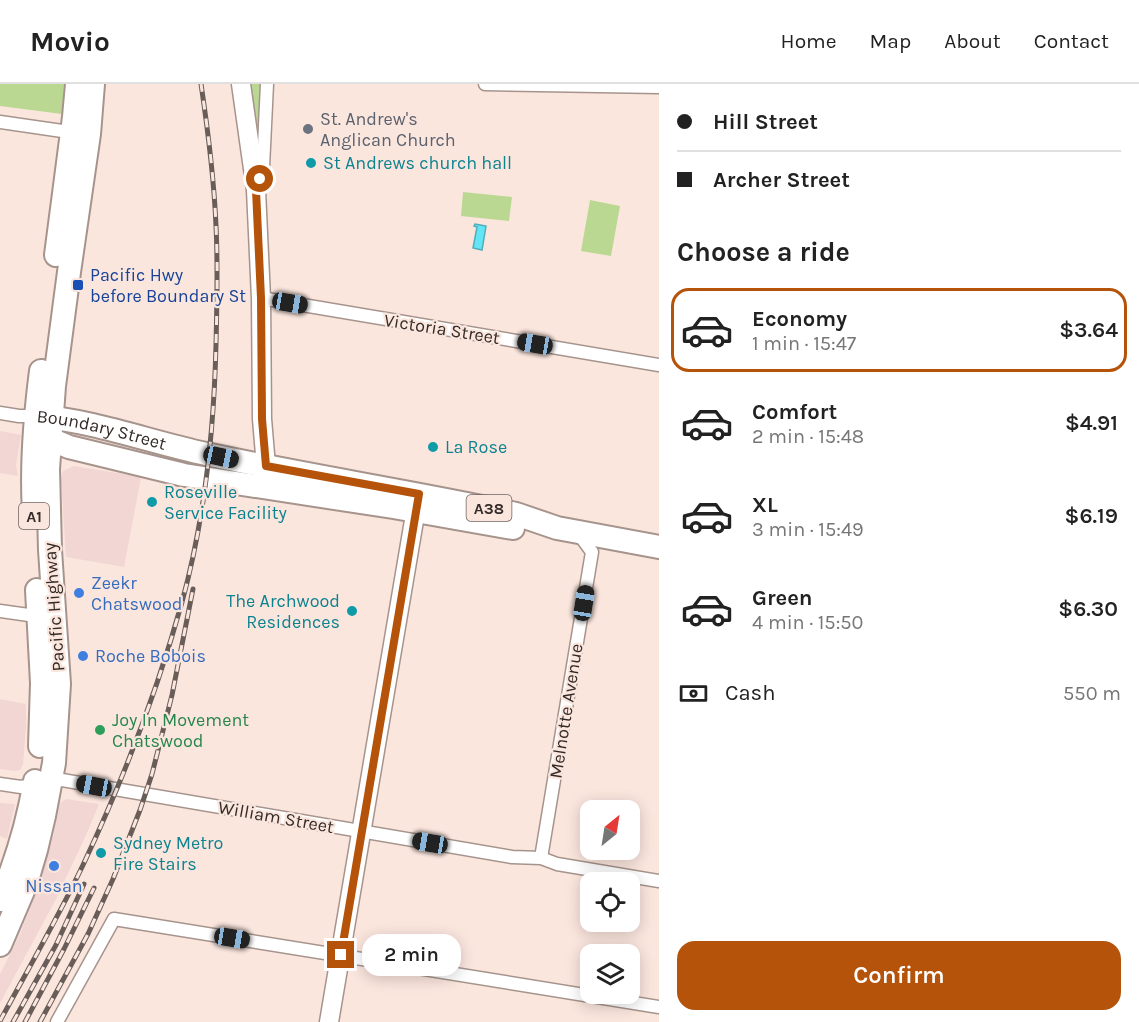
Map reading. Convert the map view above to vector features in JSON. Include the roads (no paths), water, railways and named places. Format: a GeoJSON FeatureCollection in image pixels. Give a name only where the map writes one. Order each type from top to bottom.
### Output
{"type":"FeatureCollection","features":[{"type":"Feature","properties":{"kind":"highway","name":"Pacific Highway"},"geometry":{"type":"LineString","coordinates":[[77,84],[81,133]]}},
{"type":"Feature","properties":{"kind":"highway","name":"Pacific Highway"},"geometry":{"type":"LineString","coordinates":[[0,900],[9,880],[30,810],[54,763],[59,684],[46,618],[32,478],[46,424],[81,133],[93,84]]}},
{"type":"Feature","properties":{"kind":"highway","name":"Boundary Street"},"geometry":{"type":"LineString","coordinates":[[46,424],[74,420],[183,449],[266,466],[516,529],[567,531],[659,547]]}},
{"type":"Feature","properties":{"kind":"highway","name":"Boundary Street"},"geometry":{"type":"LineString","coordinates":[[46,424],[74,448],[184,475],[418,503]]}},
{"type":"Feature","properties":{"kind":"highway","name":"Pacific Highway"},"geometry":{"type":"LineString","coordinates":[[0,945],[18,904],[42,827],[42,783]]}},
{"type":"Feature","properties":{"kind":"main road"},"geometry":{"type":"LineString","coordinates":[[242,84],[256,190],[261,298],[262,419],[266,466]]}},
{"type":"Feature","properties":{"kind":"main road"},"geometry":{"type":"LineString","coordinates":[[329,1022],[418,503]]}},
{"type":"Feature","properties":{"kind":"street"},"geometry":{"type":"LineString","coordinates":[[256,190],[263,167],[267,84]]}},
{"type":"Feature","properties":{"kind":"street"},"geometry":{"type":"LineString","coordinates":[[485,84],[659,87]]}},
{"type":"Feature","properties":{"kind":"street"},"geometry":{"type":"LineString","coordinates":[[0,122],[81,133]]}},
{"type":"Feature","properties":{"kind":"street","name":"Victoria Street"},"geometry":{"type":"LineString","coordinates":[[261,298],[659,365]]}},
{"type":"Feature","properties":{"kind":"street"},"geometry":{"type":"LineString","coordinates":[[0,413],[46,424]]}},
{"type":"Feature","properties":{"kind":"street","name":"Melnotte Avenue"},"geometry":{"type":"LineString","coordinates":[[541,858],[592,552],[567,531]]}},
{"type":"Feature","properties":{"kind":"street"},"geometry":{"type":"LineString","coordinates":[[0,610],[46,618]]}},
{"type":"Feature","properties":{"kind":"street","name":"William Street"},"geometry":{"type":"LineString","coordinates":[[0,784],[21,788],[62,780],[512,856],[541,858],[557,864],[659,881]]}},
{"type":"Feature","properties":{"kind":"street"},"geometry":{"type":"LineString","coordinates":[[57,1022],[114,919],[659,1007]]}},
{"type":"Feature","properties":{"kind":"water"},"geometry":{"type":"Polygon","coordinates":[[[475,224],[486,226],[482,250],[473,248],[477,227],[474,226],[475,224]]]}},
{"type":"Feature","properties":{"kind":"railway"},"geometry":{"type":"LineString","coordinates":[[0,1021],[73,885],[112,801],[162,669],[182,602],[197,538],[210,442],[217,315],[215,208],[201,84]]}},
{"type":"Feature","properties":{"kind":"railway"},"geometry":{"type":"LineString","coordinates":[[40,1022],[88,934],[140,810],[152,774],[172,695],[193,589]]}},
{"type":"Feature","properties":{"kind":"railway"},"geometry":{"type":"LineString","coordinates":[[13,1022],[56,945],[84,884]]}},
{"type":"Feature","properties":{"kind":"railway"},"geometry":{"type":"LineString","coordinates":[[25,1022],[94,888]]}},
{"type":"Feature","properties":{"kind":"place","name":"St. Andrew's Anglican Church"},"geometry":{"type":"Point","coordinates":[308,129]}},
{"type":"Feature","properties":{"kind":"place","name":"St Andrews church hall"},"geometry":{"type":"Point","coordinates":[311,163]}},
{"type":"Feature","properties":{"kind":"place","name":"Pacific Hwy before Boundary St"},"geometry":{"type":"Point","coordinates":[78,285]}},
{"type":"Feature","properties":{"kind":"place","name":"La Rose"},"geometry":{"type":"Point","coordinates":[433,447]}},
{"type":"Feature","properties":{"kind":"place","name":"Roseville Service Facility"},"geometry":{"type":"Point","coordinates":[152,502]}},
{"type":"Feature","properties":{"kind":"place","name":"Zeekr Chatswood"},"geometry":{"type":"Point","coordinates":[79,593]}},
{"type":"Feature","properties":{"kind":"place","name":"The Archwood Residences"},"geometry":{"type":"Point","coordinates":[352,611]}},
{"type":"Feature","properties":{"kind":"place","name":"Roche Bobois"},"geometry":{"type":"Point","coordinates":[83,656]}},
{"type":"Feature","properties":{"kind":"place","name":"Joy In Movement Chatswood"},"geometry":{"type":"Point","coordinates":[100,730]}},
{"type":"Feature","properties":{"kind":"place","name":"Sydney Metro Fire Stairs"},"geometry":{"type":"Point","coordinates":[101,853]}},
{"type":"Feature","properties":{"kind":"place","name":"Nissan"},"geometry":{"type":"Point","coordinates":[54,866]}}]}
